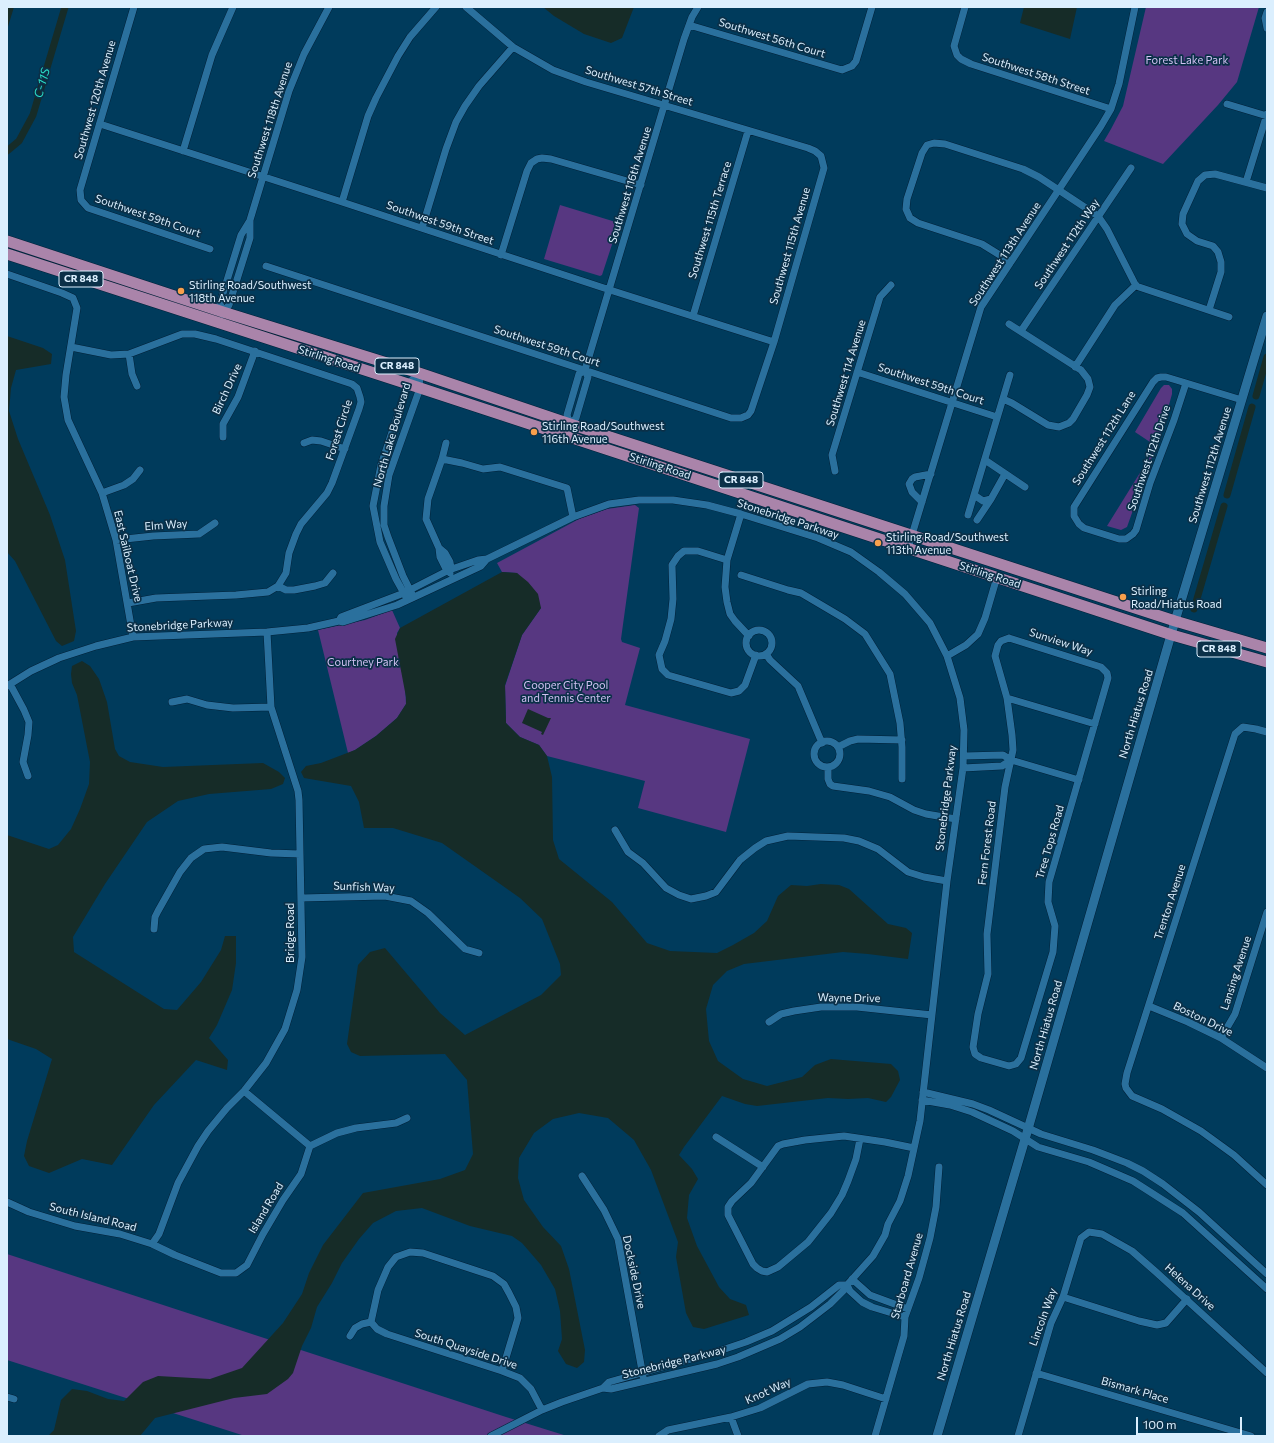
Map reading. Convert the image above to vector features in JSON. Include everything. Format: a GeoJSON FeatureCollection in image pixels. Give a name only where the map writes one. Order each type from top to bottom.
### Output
{"type":"FeatureCollection","features":[{"type":"Feature","properties":{"kind":"main road","name":"Stirling Road"},"geometry":{"type":"LineString","coordinates":[[7,241],[223,312],[419,373],[570,424],[1175,621],[1267,648]]}},
{"type":"Feature","properties":{"kind":"main road","name":"Stirling Road"},"geometry":{"type":"LineString","coordinates":[[7,254],[1172,635],[1267,662]]}},
{"type":"Feature","properties":{"kind":"street","name":"Southwest 120th Avenue"},"geometry":{"type":"LineString","coordinates":[[81,200],[80,190],[134,7]]}},
{"type":"Feature","properties":{"kind":"street"},"geometry":{"type":"LineString","coordinates":[[182,151],[212,55],[233,7]]}},
{"type":"Feature","properties":{"kind":"street","name":"Southwest 118th Avenue"},"geometry":{"type":"LineString","coordinates":[[219,323],[223,312],[229,305],[250,238],[250,220],[289,91],[304,54],[329,7]]}},
{"type":"Feature","properties":{"kind":"street"},"geometry":{"type":"LineString","coordinates":[[342,202],[368,116],[376,98],[410,37],[436,7]]}},
{"type":"Feature","properties":{"kind":"street","name":"Southwest 57th Street"},"geometry":{"type":"LineString","coordinates":[[466,7],[513,47],[533,59],[570,77],[815,150],[821,156]]}},
{"type":"Feature","properties":{"kind":"street","name":"Southwest 116th Avenue"},"geometry":{"type":"LineString","coordinates":[[567,436],[570,424],[567,415],[579,374],[585,370],[689,25],[698,7]]}},
{"type":"Feature","properties":{"kind":"street","name":"Southwest 56th Court"},"geometry":{"type":"LineString","coordinates":[[689,25],[842,70],[849,68],[856,61],[872,7]]}},
{"type":"Feature","properties":{"kind":"street","name":"Southwest 58th Street"},"geometry":{"type":"LineString","coordinates":[[965,7],[954,46],[957,55],[971,64],[1111,110]]}},
{"type":"Feature","properties":{"kind":"street","name":"Southwest 113th Avenue"},"geometry":{"type":"LineString","coordinates":[[908,548],[981,307],[1111,110],[1119,84],[1135,7]]}},
{"type":"Feature","properties":{"kind":"street"},"geometry":{"type":"LineString","coordinates":[[1267,12],[1265,18],[1267,28]]}},
{"type":"Feature","properties":{"kind":"street"},"geometry":{"type":"LineString","coordinates":[[422,228],[446,149],[456,122],[479,86],[513,47]]}},
{"type":"Feature","properties":{"kind":"street"},"geometry":{"type":"LineString","coordinates":[[1227,104],[1267,116],[1246,182]]}},
{"type":"Feature","properties":{"kind":"street","name":"Southwest 59th Street"},"geometry":{"type":"LineString","coordinates":[[100,124],[501,255],[774,342]]}},
{"type":"Feature","properties":{"kind":"street","name":"Southwest 115th Terrace"},"geometry":{"type":"LineString","coordinates":[[693,316],[748,131]]}},
{"type":"Feature","properties":{"kind":"street"},"geometry":{"type":"LineString","coordinates":[[1011,262],[975,241],[918,223],[910,218],[906,209],[907,199],[924,148],[930,144],[939,142],[1023,169],[1039,177],[1098,216],[1107,229],[1136,286],[1229,317]]}},
{"type":"Feature","properties":{"kind":"street","name":"Southwest 115th Avenue"},"geometry":{"type":"LineString","coordinates":[[774,342],[824,168],[821,156]]}},
{"type":"Feature","properties":{"kind":"street"},"geometry":{"type":"LineString","coordinates":[[501,255],[527,171],[531,163],[536,159],[551,159],[641,185]]}},
{"type":"Feature","properties":{"kind":"street","name":"Southwest 112th Way"},"geometry":{"type":"LineString","coordinates":[[1021,332],[1131,168]]}},
{"type":"Feature","properties":{"kind":"street"},"geometry":{"type":"LineString","coordinates":[[1209,310],[1221,272],[1221,262],[1218,252],[1213,246],[1197,241],[1187,234],[1182,224],[1183,214],[1198,181],[1205,175],[1216,174],[1267,188]]}},
{"type":"Feature","properties":{"kind":"street","name":"Southwest 59th Court"},"geometry":{"type":"LineString","coordinates":[[81,200],[88,208],[210,249]]}},
{"type":"Feature","properties":{"kind":"street","name":"Southwest 59th Court"},"geometry":{"type":"LineString","coordinates":[[266,266],[731,418],[741,418],[748,415],[753,408],[774,342]]}},
{"type":"Feature","properties":{"kind":"street","name":"East Sailboat Drive"},"geometry":{"type":"LineString","coordinates":[[7,274],[73,298],[77,308],[66,375],[64,397],[68,420],[102,493],[116,540],[133,637]]}},
{"type":"Feature","properties":{"kind":"street","name":"Southwest 114 Avenue"},"geometry":{"type":"LineString","coordinates":[[835,471],[832,455],[880,297],[891,285]]}},
{"type":"Feature","properties":{"kind":"street"},"geometry":{"type":"LineString","coordinates":[[1075,367],[1115,305],[1136,286]]}},
{"type":"Feature","properties":{"kind":"street","name":"Southwest 112th Avenue"},"geometry":{"type":"LineString","coordinates":[[1175,621],[1267,316]]}},
{"type":"Feature","properties":{"kind":"street"},"geometry":{"type":"LineString","coordinates":[[1003,399],[1054,427],[1064,426],[1073,420],[1089,391],[1089,384],[1085,374],[1009,324]]}},
{"type":"Feature","properties":{"kind":"street","name":"Forest Circle"},"geometry":{"type":"LineString","coordinates":[[71,347],[111,355],[129,354],[182,334],[195,334],[216,338],[352,384],[357,388],[361,402],[330,488],[301,524],[289,553],[286,573],[278,586]]}},
{"type":"Feature","properties":{"kind":"street","name":"Birch Drive"},"geometry":{"type":"LineString","coordinates":[[223,437],[223,424],[238,397],[255,351]]}},
{"type":"Feature","properties":{"kind":"street"},"geometry":{"type":"LineString","coordinates":[[129,354],[132,374],[137,386]]}},
{"type":"Feature","properties":{"kind":"street","name":"Southwest 59th Court"},"geometry":{"type":"LineString","coordinates":[[857,372],[997,417]]}},
{"type":"Feature","properties":{"kind":"street","name":"North Lake Boulevard"},"geometry":{"type":"LineString","coordinates":[[409,595],[396,579],[380,542],[373,506],[381,465],[408,384],[419,373]]}},
{"type":"Feature","properties":{"kind":"street","name":"North Lake Boulevard"},"geometry":{"type":"LineString","coordinates":[[409,595],[384,525],[384,506],[390,475],[420,388],[419,373]]}},
{"type":"Feature","properties":{"kind":"street"},"geometry":{"type":"LineString","coordinates":[[968,515],[1010,375]]}},
{"type":"Feature","properties":{"kind":"street","name":"Southwest 112th Lane"},"geometry":{"type":"LineString","coordinates":[[1129,538],[1119,539],[1084,528],[1076,522],[1074,507],[1153,382],[1161,376],[1186,383]]}},
{"type":"Feature","properties":{"kind":"street"},"geometry":{"type":"LineString","coordinates":[[1186,383],[1242,400]]}},
{"type":"Feature","properties":{"kind":"street","name":"Southwest 112th Drive"},"geometry":{"type":"LineString","coordinates":[[1129,538],[1136,530],[1150,483],[1174,420],[1186,383]]}},
{"type":"Feature","properties":{"kind":"street"},"geometry":{"type":"LineString","coordinates":[[304,443],[312,440],[321,441],[345,448]]}},
{"type":"Feature","properties":{"kind":"street"},"geometry":{"type":"LineString","coordinates":[[446,443],[442,460],[428,499],[426,519],[439,548],[448,558],[449,570],[454,579]]}},
{"type":"Feature","properties":{"kind":"street"},"geometry":{"type":"LineString","coordinates":[[442,460],[462,463],[482,469],[500,467],[568,488],[573,517]]}},
{"type":"Feature","properties":{"kind":"street"},"geometry":{"type":"LineString","coordinates":[[985,460],[1025,487]]}},
{"type":"Feature","properties":{"kind":"street"},"geometry":{"type":"LineString","coordinates":[[102,493],[133,479],[140,470]]}},
{"type":"Feature","properties":{"kind":"street"},"geometry":{"type":"LineString","coordinates":[[922,502],[912,492],[909,484],[915,477],[931,474]]}},
{"type":"Feature","properties":{"kind":"street"},"geometry":{"type":"LineString","coordinates":[[977,520],[1005,474]]}},
{"type":"Feature","properties":{"kind":"street"},"geometry":{"type":"LineString","coordinates":[[974,495],[983,501],[991,499]]}},
{"type":"Feature","properties":{"kind":"street","name":"Stonebridge Parkway"},"geometry":{"type":"LineString","coordinates":[[409,595],[449,570],[478,560],[487,559],[573,517],[609,504],[639,500],[673,500],[707,505],[818,538],[851,552],[905,594],[930,623],[947,656],[960,698],[964,730],[963,768],[947,881],[920,1121],[908,1176],[900,1201],[888,1224],[885,1235],[873,1256],[830,1304],[800,1328],[780,1339],[738,1357],[717,1364],[611,1389],[603,1388],[542,1410],[491,1436]]}},
{"type":"Feature","properties":{"kind":"street"},"geometry":{"type":"LineString","coordinates":[[741,514],[727,560],[725,587],[730,614],[735,622],[749,636]]}},
{"type":"Feature","properties":{"kind":"street","name":"Elm Way"},"geometry":{"type":"LineString","coordinates":[[116,540],[153,536],[199,534],[215,523]]}},
{"type":"Feature","properties":{"kind":"street"},"geometry":{"type":"LineString","coordinates":[[727,560],[698,551],[684,551],[678,556],[672,566],[673,599],[671,619],[665,642],[659,655],[662,668],[668,675],[731,693],[739,691],[745,685],[756,656]]}},
{"type":"Feature","properties":{"kind":"street","name":"Stonebridge Parkway"},"geometry":{"type":"LineString","coordinates":[[8,685],[31,671],[59,658],[86,649],[133,637],[267,632],[308,628],[339,621],[341,617],[454,579],[481,566],[487,559]]}},
{"type":"Feature","properties":{"kind":"street"},"geometry":{"type":"LineString","coordinates":[[128,603],[156,598],[236,595],[268,592],[278,586],[286,590],[294,590],[325,583],[333,573]]}},
{"type":"Feature","properties":{"kind":"street"},"geometry":{"type":"LineString","coordinates":[[741,575],[801,593],[845,619],[865,634],[890,674],[898,710],[902,740],[902,779]]}},
{"type":"Feature","properties":{"kind":"street"},"geometry":{"type":"LineString","coordinates":[[947,656],[966,645],[978,634],[985,618],[997,577]]}},
{"type":"Feature","properties":{"kind":"street","name":"North Hiatus Road"},"geometry":{"type":"LineString","coordinates":[[937,1436],[1025,1139],[1175,621]]}},
{"type":"Feature","properties":{"kind":"street"},"geometry":{"type":"LineString","coordinates":[[760,630],[770,636],[772,644],[771,649],[766,654],[756,656],[749,651],[747,647],[749,636],[756,631],[760,630]]}},
{"type":"Feature","properties":{"kind":"street","name":"Bridge Road"},"geometry":{"type":"LineString","coordinates":[[152,1244],[159,1234],[178,1183],[198,1146],[208,1131],[227,1108],[244,1091],[266,1063],[285,1029],[297,990],[302,957],[298,790],[271,707],[267,632]]}},
{"type":"Feature","properties":{"kind":"street","name":"Sunview Way"},"geometry":{"type":"LineString","coordinates":[[1005,639],[1014,639],[1097,666],[1107,673]]}},
{"type":"Feature","properties":{"kind":"street","name":"Fern Forest Road"},"geometry":{"type":"LineString","coordinates":[[1005,639],[998,645],[995,656],[1007,698],[1012,735],[1011,760],[1005,787],[987,934],[988,974],[978,1014],[973,1043],[975,1054],[981,1058],[1006,1066],[1016,1064]]}},
{"type":"Feature","properties":{"kind":"street"},"geometry":{"type":"LineString","coordinates":[[766,654],[770,660],[798,686],[822,743]]}},
{"type":"Feature","properties":{"kind":"street","name":"Tree Tops Road"},"geometry":{"type":"LineString","coordinates":[[1016,1064],[1023,1054],[1053,952],[1055,926],[1048,902],[1049,882],[1108,681],[1107,673]]}},
{"type":"Feature","properties":{"kind":"street"},"geometry":{"type":"LineString","coordinates":[[8,685],[24,710],[29,722],[23,762],[28,776]]}},
{"type":"Feature","properties":{"kind":"street"},"geometry":{"type":"LineString","coordinates":[[1007,698],[1096,724]]}},
{"type":"Feature","properties":{"kind":"street"},"geometry":{"type":"LineString","coordinates":[[172,702],[188,699],[233,708],[271,707]]}},
{"type":"Feature","properties":{"kind":"street","name":"Trenton Avenue"},"geometry":{"type":"LineString","coordinates":[[1267,732],[1243,727],[1235,734],[1127,1073],[1126,1088],[1132,1096],[1162,1109],[1202,1131],[1234,1156],[1267,1185]]}},
{"type":"Feature","properties":{"kind":"street"},"geometry":{"type":"LineString","coordinates":[[838,747],[850,740],[858,739],[902,740]]}},
{"type":"Feature","properties":{"kind":"street"},"geometry":{"type":"LineString","coordinates":[[822,743],[833,743],[838,747],[840,753],[836,764],[828,767],[820,765],[815,758],[815,750],[817,746],[822,743]]}},
{"type":"Feature","properties":{"kind":"street"},"geometry":{"type":"LineString","coordinates":[[964,756],[1003,755],[1011,760],[1079,780]]}},
{"type":"Feature","properties":{"kind":"street"},"geometry":{"type":"LineString","coordinates":[[963,768],[1002,766],[1011,760]]}},
{"type":"Feature","properties":{"kind":"street"},"geometry":{"type":"LineString","coordinates":[[828,767],[828,778],[830,784],[833,786],[874,792],[890,797],[914,810],[956,820]]}},
{"type":"Feature","properties":{"kind":"street"},"geometry":{"type":"LineString","coordinates":[[615,830],[628,852],[643,863],[666,888],[678,895],[691,899],[716,892],[740,860],[755,848],[766,841],[788,836],[844,838],[860,841],[878,849],[908,872],[924,877],[947,881]]}},
{"type":"Feature","properties":{"kind":"street"},"geometry":{"type":"LineString","coordinates":[[154,929],[155,917],[182,869],[191,858],[204,849],[222,847],[271,853],[300,854]]}},
{"type":"Feature","properties":{"kind":"street","name":"Sunfish Way"},"geometry":{"type":"LineString","coordinates":[[301,898],[385,896],[411,901],[428,913],[465,949],[479,953]]}},
{"type":"Feature","properties":{"kind":"street","name":"Lansing Avenue"},"geometry":{"type":"LineString","coordinates":[[1221,1038],[1235,1014],[1267,912]]}},
{"type":"Feature","properties":{"kind":"street","name":"Boston Drive"},"geometry":{"type":"LineString","coordinates":[[1149,1006],[1188,1022],[1221,1038],[1267,1068]]}},
{"type":"Feature","properties":{"kind":"street","name":"Wayne Drive"},"geometry":{"type":"LineString","coordinates":[[769,1022],[781,1014],[821,1007],[857,1007],[932,1015]]}},
{"type":"Feature","properties":{"kind":"street"},"geometry":{"type":"LineString","coordinates":[[244,1091],[310,1146],[337,1133],[356,1128],[396,1123],[407,1118]]}},
{"type":"Feature","properties":{"kind":"street"},"geometry":{"type":"LineString","coordinates":[[923,1092],[984,1108],[1041,1134],[1093,1150],[1143,1171],[1163,1184],[1199,1212],[1267,1274]]}},
{"type":"Feature","properties":{"kind":"street"},"geometry":{"type":"LineString","coordinates":[[922,1100],[950,1105],[972,1112],[1013,1131],[1038,1147],[1089,1162],[1139,1184],[1183,1213],[1267,1289]]}},
{"type":"Feature","properties":{"kind":"street"},"geometry":{"type":"LineString","coordinates":[[860,1139],[856,1159],[842,1195],[831,1213],[808,1242],[772,1271],[762,1271],[753,1264],[728,1214],[728,1207],[732,1201],[751,1183],[778,1146],[805,1140],[844,1136],[914,1148]]}},
{"type":"Feature","properties":{"kind":"street"},"geometry":{"type":"LineString","coordinates":[[716,1137],[763,1167]]}},
{"type":"Feature","properties":{"kind":"street","name":"Island Road"},"geometry":{"type":"LineString","coordinates":[[152,1244],[175,1255],[221,1273],[236,1273],[247,1265],[283,1200],[301,1174],[310,1146]]}},
{"type":"Feature","properties":{"kind":"street"},"geometry":{"type":"LineString","coordinates":[[1112,1171],[1116,1159]]}},
{"type":"Feature","properties":{"kind":"street","name":"Starboard Avenue"},"geometry":{"type":"LineString","coordinates":[[875,1436],[904,1336],[905,1317],[919,1278],[930,1238],[936,1207],[939,1167]]}},
{"type":"Feature","properties":{"kind":"street","name":"Dockside Drive"},"geometry":{"type":"LineString","coordinates":[[582,1176],[604,1210],[618,1239],[644,1381]]}},
{"type":"Feature","properties":{"kind":"street","name":"South Island Road"},"geometry":{"type":"LineString","coordinates":[[7,1202],[29,1212],[75,1226],[120,1234],[152,1244]]}},
{"type":"Feature","properties":{"kind":"street","name":"Lincoln Way"},"geometry":{"type":"LineString","coordinates":[[1018,1436],[1051,1323],[1063,1297],[1081,1238],[1089,1232]]}},
{"type":"Feature","properties":{"kind":"street","name":"Helena Drive"},"geometry":{"type":"LineString","coordinates":[[1089,1232],[1102,1234],[1132,1251],[1187,1299],[1267,1373]]}},
{"type":"Feature","properties":{"kind":"street"},"geometry":{"type":"LineString","coordinates":[[350,1336],[355,1328],[362,1324],[372,1322],[378,1290],[388,1267],[396,1256],[410,1252],[422,1253],[493,1276],[504,1284],[516,1307],[518,1318],[502,1371]]}},
{"type":"Feature","properties":{"kind":"street"},"geometry":{"type":"LineString","coordinates":[[849,1282],[870,1294],[908,1309]]}},
{"type":"Feature","properties":{"kind":"street"},"geometry":{"type":"LineString","coordinates":[[849,1282],[850,1291],[862,1302],[872,1307],[905,1317]]}},
{"type":"Feature","properties":{"kind":"street","name":"Stonebridge Parkway"},"geometry":{"type":"LineString","coordinates":[[603,1388],[609,1382],[746,1342],[772,1331],[811,1307],[839,1285],[849,1282]]}},
{"type":"Feature","properties":{"kind":"street"},"geometry":{"type":"LineString","coordinates":[[1063,1297],[1139,1321],[1157,1325],[1166,1323],[1187,1299]]}},
{"type":"Feature","properties":{"kind":"street","name":"South Quayside Drive"},"geometry":{"type":"LineString","coordinates":[[372,1322],[378,1329],[387,1334],[520,1378],[531,1389],[542,1410]]}},
{"type":"Feature","properties":{"kind":"street","name":"Bismark Place"},"geometry":{"type":"LineString","coordinates":[[1036,1373],[1251,1436]]}},
{"type":"Feature","properties":{"kind":"street","name":"Knot Way"},"geometry":{"type":"LineString","coordinates":[[659,1436],[668,1430],[731,1417],[760,1408],[808,1384],[827,1382],[843,1385],[886,1399]]}},
{"type":"Feature","properties":{"kind":"street"},"geometry":{"type":"LineString","coordinates":[[731,1417],[738,1436]]}},
{"type":"Feature","properties":{"kind":"green space","name":"Forest Lake Park"},"geometry":{"type":"Polygon","coordinates":[[[1146,7],[1259,7],[1237,82],[1218,105],[1163,164],[1104,141],[1123,106],[1146,7]]]}},
{"type":"Feature","properties":{"kind":"green space"},"geometry":{"type":"Polygon","coordinates":[[[560,205],[619,223],[602,275],[600,276],[544,259],[560,205]]]}},
{"type":"Feature","properties":{"kind":"green space"},"geometry":{"type":"Polygon","coordinates":[[[1164,385],[1169,385],[1172,389],[1172,394],[1164,423],[1127,527],[1121,530],[1107,526],[1151,455],[1153,444],[1135,432],[1164,385]]]}},
{"type":"Feature","properties":{"kind":"green space","name":"Cooper City Pool and Tennis Center"},"geometry":{"type":"Polygon","coordinates":[[[635,505],[639,508],[621,639],[622,642],[640,648],[625,705],[750,739],[726,832],[638,808],[645,781],[547,756],[539,745],[520,737],[506,723],[505,686],[522,635],[541,608],[517,573],[502,572],[497,563],[579,519],[607,509],[635,505]]]}},
{"type":"Feature","properties":{"kind":"green space","name":"Courtney Park"},"geometry":{"type":"Polygon","coordinates":[[[392,610],[400,628],[397,633],[399,660],[405,685],[406,704],[397,718],[376,736],[348,753],[318,630],[365,620],[392,610]]]}},
{"type":"Feature","properties":{"kind":"green space"},"geometry":{"type":"Polygon","coordinates":[[[7,1254],[567,1436],[245,1436],[7,1360],[7,1254]]]}},
{"type":"Feature","properties":{"kind":"shaded area"},"geometry":{"type":"Polygon","coordinates":[[[7,7],[14,7],[7,30],[7,7]]]}},
{"type":"Feature","properties":{"kind":"shaded area"},"geometry":{"type":"Polygon","coordinates":[[[543,7],[634,7],[622,38],[611,43],[584,34],[554,16],[543,7]]]}},
{"type":"Feature","properties":{"kind":"shaded area"},"geometry":{"type":"Polygon","coordinates":[[[1024,7],[1077,7],[1070,39],[1020,23],[1024,7]]]}},
{"type":"Feature","properties":{"kind":"shaded area"},"geometry":{"type":"Polygon","coordinates":[[[7,336],[43,348],[52,354],[51,364],[16,370],[11,388],[9,411],[18,439],[50,515],[65,560],[76,631],[74,641],[62,646],[56,641],[15,561],[7,552],[7,336]]]}},
{"type":"Feature","properties":{"kind":"shaded area"},"geometry":{"type":"Polygon","coordinates":[[[502,572],[517,573],[528,582],[538,594],[541,608],[522,635],[505,685],[506,723],[520,737],[539,745],[547,756],[552,777],[553,840],[559,859],[612,902],[647,943],[670,951],[717,953],[733,945],[754,933],[767,921],[778,896],[791,885],[839,885],[849,889],[888,924],[906,928],[912,933],[908,959],[843,952],[744,964],[727,971],[713,985],[706,1009],[709,1041],[718,1061],[743,1079],[767,1086],[802,1077],[815,1065],[831,1059],[891,1064],[898,1071],[900,1080],[891,1097],[886,1102],[868,1098],[828,1098],[757,1106],[745,1104],[722,1096],[684,1147],[679,1155],[692,1169],[698,1179],[689,1195],[687,1218],[697,1246],[719,1287],[730,1299],[746,1305],[749,1315],[704,1329],[693,1327],[686,1313],[676,1257],[678,1242],[651,1170],[634,1140],[608,1118],[579,1113],[553,1119],[534,1133],[519,1158],[518,1178],[524,1200],[543,1227],[561,1246],[569,1269],[585,1350],[584,1362],[577,1368],[566,1364],[558,1351],[562,1339],[560,1311],[555,1289],[541,1265],[522,1243],[512,1236],[470,1226],[422,1208],[396,1211],[373,1223],[359,1239],[342,1263],[317,1307],[311,1328],[302,1346],[293,1373],[288,1379],[267,1394],[234,1398],[155,1418],[140,1436],[48,1436],[54,1430],[61,1400],[72,1389],[87,1391],[108,1399],[124,1401],[143,1382],[158,1376],[210,1379],[242,1368],[283,1323],[302,1294],[309,1273],[323,1245],[363,1193],[440,1179],[465,1170],[473,1154],[467,1080],[445,1054],[360,1056],[351,1052],[347,1044],[358,965],[370,952],[385,948],[440,1013],[465,1035],[541,995],[561,975],[560,964],[542,919],[520,898],[442,843],[393,828],[364,828],[359,802],[351,786],[304,778],[301,772],[306,766],[321,763],[355,750],[376,736],[397,718],[406,704],[395,639],[400,628],[502,572]]]}},
{"type":"Feature","properties":{"kind":"shaded area"},"geometry":{"type":"Polygon","coordinates":[[[82,661],[90,666],[99,679],[107,702],[115,749],[119,756],[130,762],[163,767],[263,763],[279,772],[285,778],[283,784],[271,789],[209,794],[178,801],[147,822],[105,884],[73,937],[74,952],[164,1009],[177,1010],[201,982],[221,950],[225,936],[236,936],[236,963],[232,990],[217,1025],[209,1038],[228,1060],[227,1070],[196,1060],[154,1105],[112,1165],[82,1159],[49,1173],[29,1166],[24,1156],[27,1141],[52,1059],[36,1049],[7,1039],[7,835],[49,849],[58,845],[71,829],[80,809],[89,784],[90,762],[77,695],[72,683],[71,674],[72,666],[82,661]]]}},
{"type":"Feature","properties":{"kind":"shaded area"},"geometry":{"type":"Polygon","coordinates":[[[528,709],[551,718],[543,735],[541,734],[542,732],[522,723],[528,709]]]}},
{"type":"Feature","properties":{"kind":"waterway","name":"C-11S"},"geometry":{"type":"LineString","coordinates":[[7,151],[19,141],[33,115],[65,7]]}},
{"type":"Feature","properties":{"kind":"waterway"},"geometry":{"type":"LineString","coordinates":[[1256,396],[1267,357]]}},
{"type":"Feature","properties":{"kind":"waterway"},"geometry":{"type":"LineString","coordinates":[[1227,495],[1252,407]]}},
{"type":"Feature","properties":{"kind":"waterway"},"geometry":{"type":"LineString","coordinates":[[1194,609],[1224,506]]}},
{"type":"Feature","properties":{"kind":"place","name":"Stirling Road/Southwest 118th Avenue"},"geometry":{"type":"Point","coordinates":[181,291]}},
{"type":"Feature","properties":{"kind":"place","name":"Stirling Road/Southwest 116th Avenue"},"geometry":{"type":"Point","coordinates":[534,432]}},
{"type":"Feature","properties":{"kind":"place","name":"Stirling Road/Southwest 113th Avenue"},"geometry":{"type":"Point","coordinates":[878,543]}},
{"type":"Feature","properties":{"kind":"place","name":"Stirling Road/Hiatus Road"},"geometry":{"type":"Point","coordinates":[1123,597]}}]}
